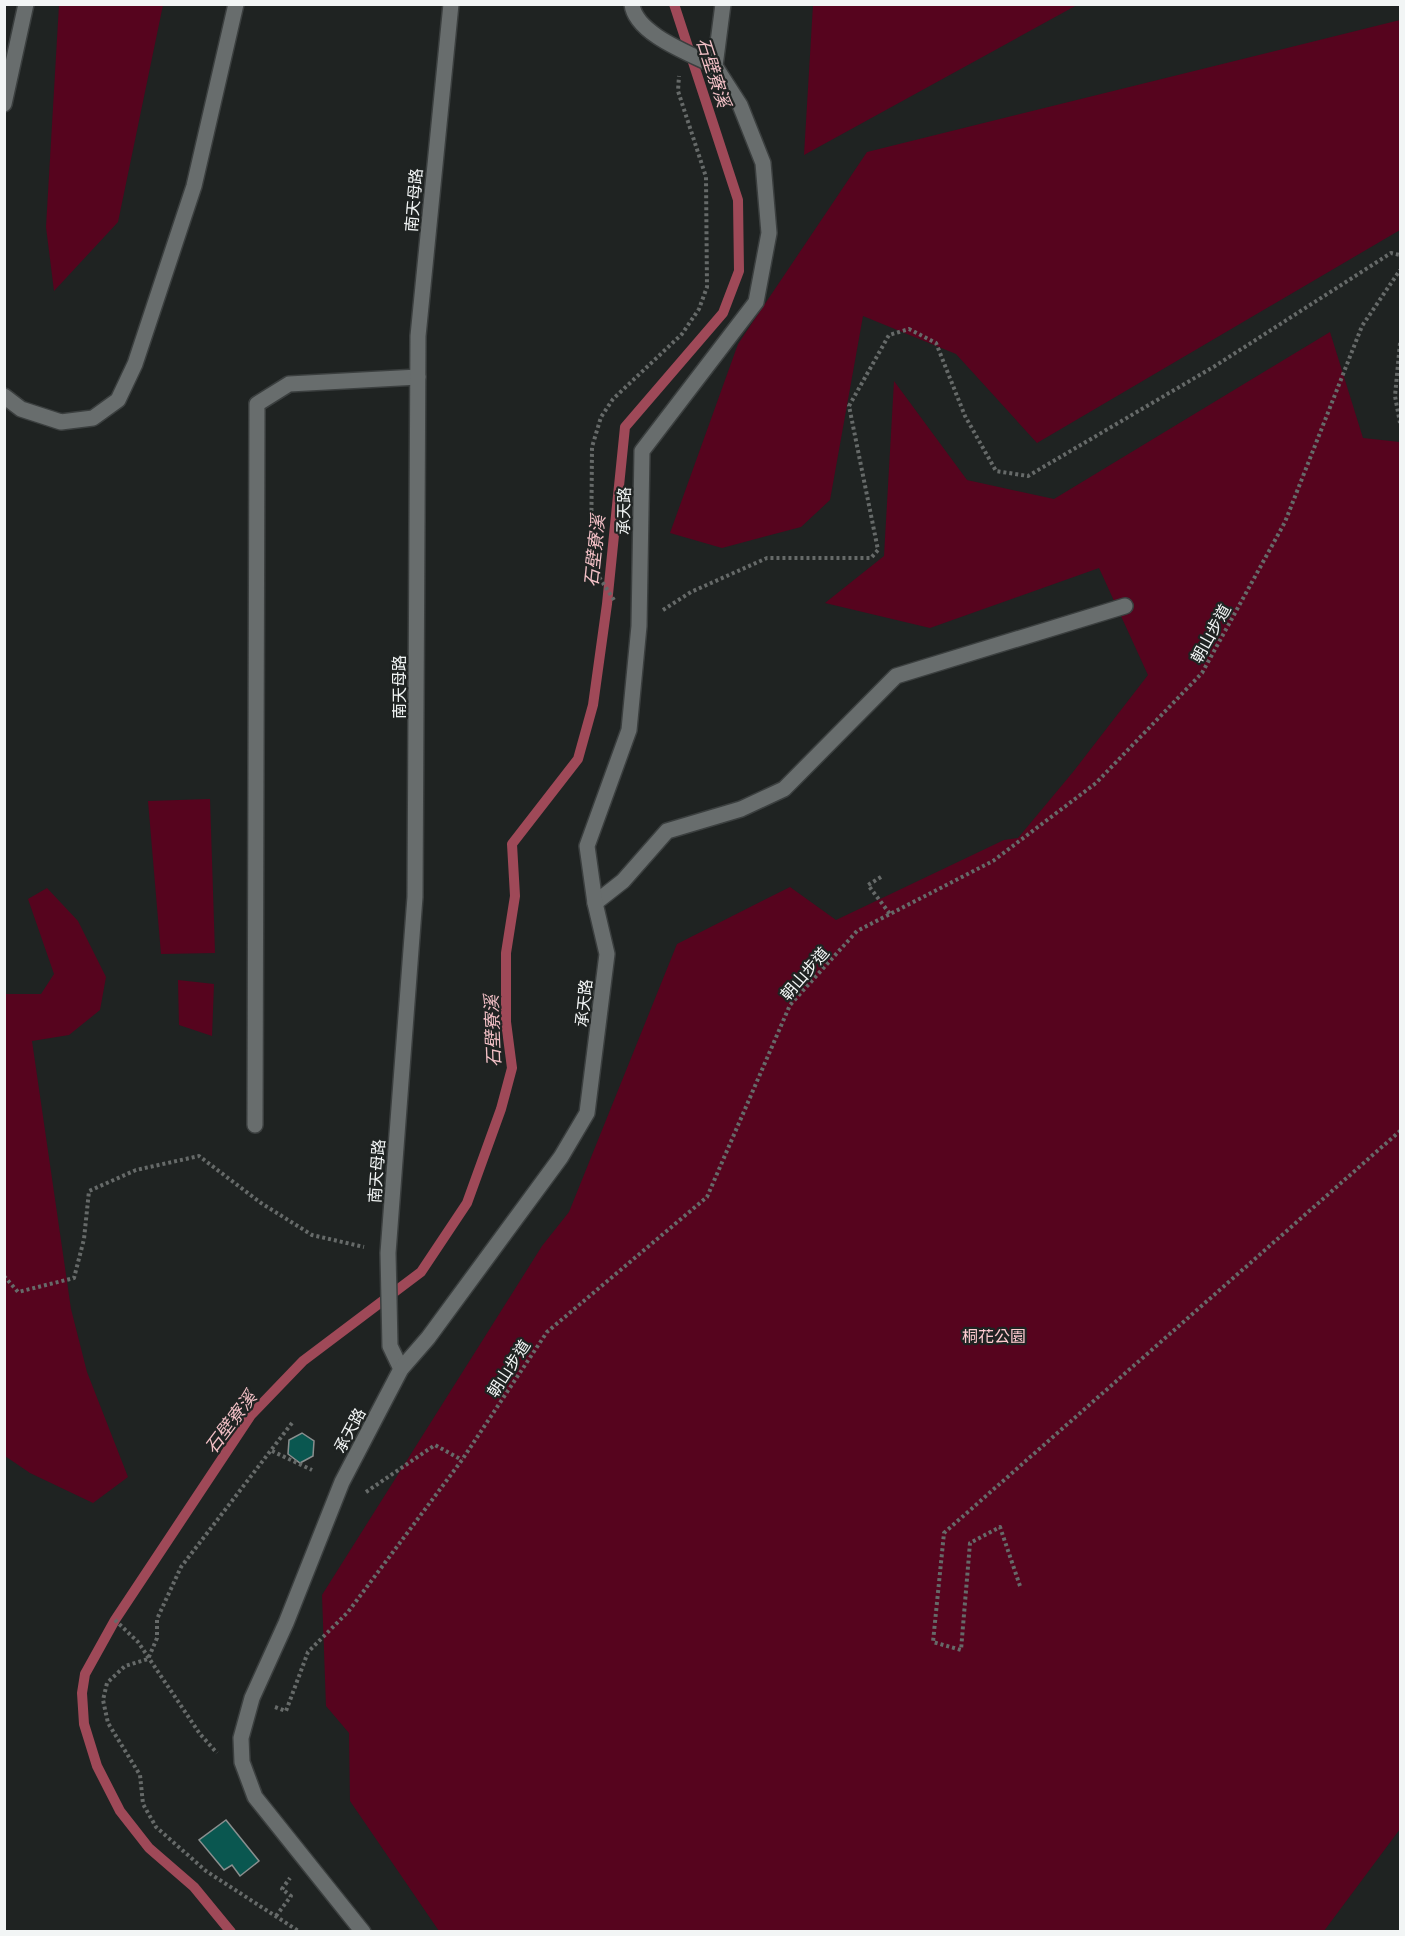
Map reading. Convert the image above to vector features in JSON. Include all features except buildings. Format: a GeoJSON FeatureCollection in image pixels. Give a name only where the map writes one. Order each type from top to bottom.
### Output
{"type":"FeatureCollection","features":[{"type":"Feature","properties":{"kind":"street"},"geometry":{"type":"LineString","coordinates":[[4,104],[26,4]]}},
{"type":"Feature","properties":{"kind":"street"},"geometry":{"type":"LineString","coordinates":[[4,396],[21,410],[61,422],[93,418],[118,400],[135,364],[194,186],[236,4]]}},
{"type":"Feature","properties":{"kind":"street","name":"南天母路"},"geometry":{"type":"LineString","coordinates":[[401,1368],[390,1346],[388,1253],[414,897],[418,336],[451,4]]}},
{"type":"Feature","properties":{"kind":"street"},"geometry":{"type":"LineString","coordinates":[[632,4],[633,12],[650,33],[715,66],[723,4]]}},
{"type":"Feature","properties":{"kind":"street","name":"承天路"},"geometry":{"type":"LineString","coordinates":[[363,1932],[255,1797],[242,1762],[241,1738],[252,1698],[286,1623],[342,1482],[401,1368],[428,1338],[561,1156],[587,1113],[607,954],[595,903],[587,846],[629,730],[639,626],[642,451],[756,302],[769,233],[764,163],[740,105],[715,66]]}},
{"type":"Feature","properties":{"kind":"street"},"geometry":{"type":"LineString","coordinates":[[255,1125],[257,404],[288,384],[418,377]]}},
{"type":"Feature","properties":{"kind":"street"},"geometry":{"type":"LineString","coordinates":[[595,903],[623,881],[667,831],[741,809],[784,789],[896,676],[1125,606]]}},
{"type":"Feature","properties":{"kind":"path"},"geometry":{"type":"LineString","coordinates":[[620,606],[591,565],[592,447],[601,417],[613,399],[682,334],[699,309],[707,286],[706,177],[678,91],[680,48]]}},
{"type":"Feature","properties":{"kind":"path"},"geometry":{"type":"LineString","coordinates":[[639,626],[691,592],[767,558],[871,558],[878,550],[849,406],[889,335],[909,329],[936,343],[965,416],[996,471],[1028,476],[1215,366],[1391,253],[1401,255]]}},
{"type":"Feature","properties":{"kind":"path","name":"朝山步道"},"geometry":{"type":"LineString","coordinates":[[252,1698],[286,1711],[308,1652],[348,1612],[462,1460],[547,1332],[707,1197],[790,1005],[857,931],[993,861],[1096,783],[1202,673],[1285,522],[1362,326],[1401,270]]}},
{"type":"Feature","properties":{"kind":"path"},"geometry":{"type":"LineString","coordinates":[[1401,343],[1395,396],[1401,423]]}},
{"type":"Feature","properties":{"kind":"path"},"geometry":{"type":"LineString","coordinates":[[881,878],[868,885],[890,914]]}},
{"type":"Feature","properties":{"kind":"path"},"geometry":{"type":"LineString","coordinates":[[1020,1586],[1000,1527],[970,1543],[961,1650],[933,1642],[944,1533],[1401,1131]]}},
{"type":"Feature","properties":{"kind":"path"},"geometry":{"type":"LineString","coordinates":[[4,1275],[18,1292],[75,1278],[84,1239],[89,1191],[136,1170],[199,1156],[261,1203],[312,1235],[388,1253]]}},
{"type":"Feature","properties":{"kind":"path"},"geometry":{"type":"LineString","coordinates":[[292,1423],[181,1568],[157,1619],[157,1638],[148,1659],[125,1666],[107,1683],[103,1700],[108,1723],[140,1775],[143,1804],[156,1827],[206,1871],[300,1932]]}},
{"type":"Feature","properties":{"kind":"path"},"geometry":{"type":"LineString","coordinates":[[366,1492],[435,1445],[462,1460]]}},
{"type":"Feature","properties":{"kind":"path"},"geometry":{"type":"LineString","coordinates":[[272,1451],[312,1470]]}},
{"type":"Feature","properties":{"kind":"path"},"geometry":{"type":"LineString","coordinates":[[115,1620],[138,1642],[213,1750],[226,1760],[242,1762]]}},
{"type":"Feature","properties":{"kind":"path"},"geometry":{"type":"LineString","coordinates":[[276,1916],[291,1896],[282,1889],[293,1875]]}},
{"type":"Feature","properties":{"kind":"green space"},"geometry":{"type":"Polygon","coordinates":[[[813,4],[1077,5],[804,155],[813,4]]]}},
{"type":"Feature","properties":{"kind":"green space"},"geometry":{"type":"Polygon","coordinates":[[[59,5],[163,5],[118,222],[54,291],[46,227],[59,5]]]}},
{"type":"Feature","properties":{"kind":"green space"},"geometry":{"type":"Polygon","coordinates":[[[1400,20],[1400,230],[1037,443],[956,354],[863,316],[830,500],[801,527],[722,548],[670,533],[738,344],[867,152],[1400,20]]]}},
{"type":"Feature","properties":{"kind":"green space","name":"桐花公園"},"geometry":{"type":"Polygon","coordinates":[[[1330,332],[1363,438],[1400,442],[1400,1829],[1324,1931],[439,1931],[350,1801],[349,1733],[326,1706],[322,1595],[542,1246],[569,1212],[677,944],[790,887],[836,920],[1004,840],[1018,838],[1073,772],[1148,675],[1099,568],[930,628],[825,603],[884,556],[894,381],[967,480],[1054,499],[1330,332]]]}},
{"type":"Feature","properties":{"kind":"green space"},"geometry":{"type":"Polygon","coordinates":[[[210,799],[215,953],[161,954],[148,801],[210,799]]]}},
{"type":"Feature","properties":{"kind":"green space"},"geometry":{"type":"Polygon","coordinates":[[[47,888],[78,921],[106,977],[100,1010],[69,1035],[32,1041],[71,1309],[87,1372],[128,1477],[93,1503],[30,1473],[5,1456],[5,994],[41,994],[54,974],[28,899],[47,888]]]}},
{"type":"Feature","properties":{"kind":"green space"},"geometry":{"type":"Polygon","coordinates":[[[178,980],[214,984],[212,1036],[179,1025],[178,980]]]}},
{"type":"Feature","properties":{"kind":"waterway","name":"石壁寮溪"},"geometry":{"type":"LineString","coordinates":[[231,1932],[194,1887],[149,1848],[120,1811],[97,1766],[84,1724],[82,1693],[85,1674],[115,1620],[251,1415],[303,1361],[421,1272],[467,1203],[501,1109],[512,1068],[506,1022],[506,953],[515,896],[512,844],[578,759],[593,705],[607,604],[625,427],[723,313],[739,271],[738,200],[674,4]]}}]}
